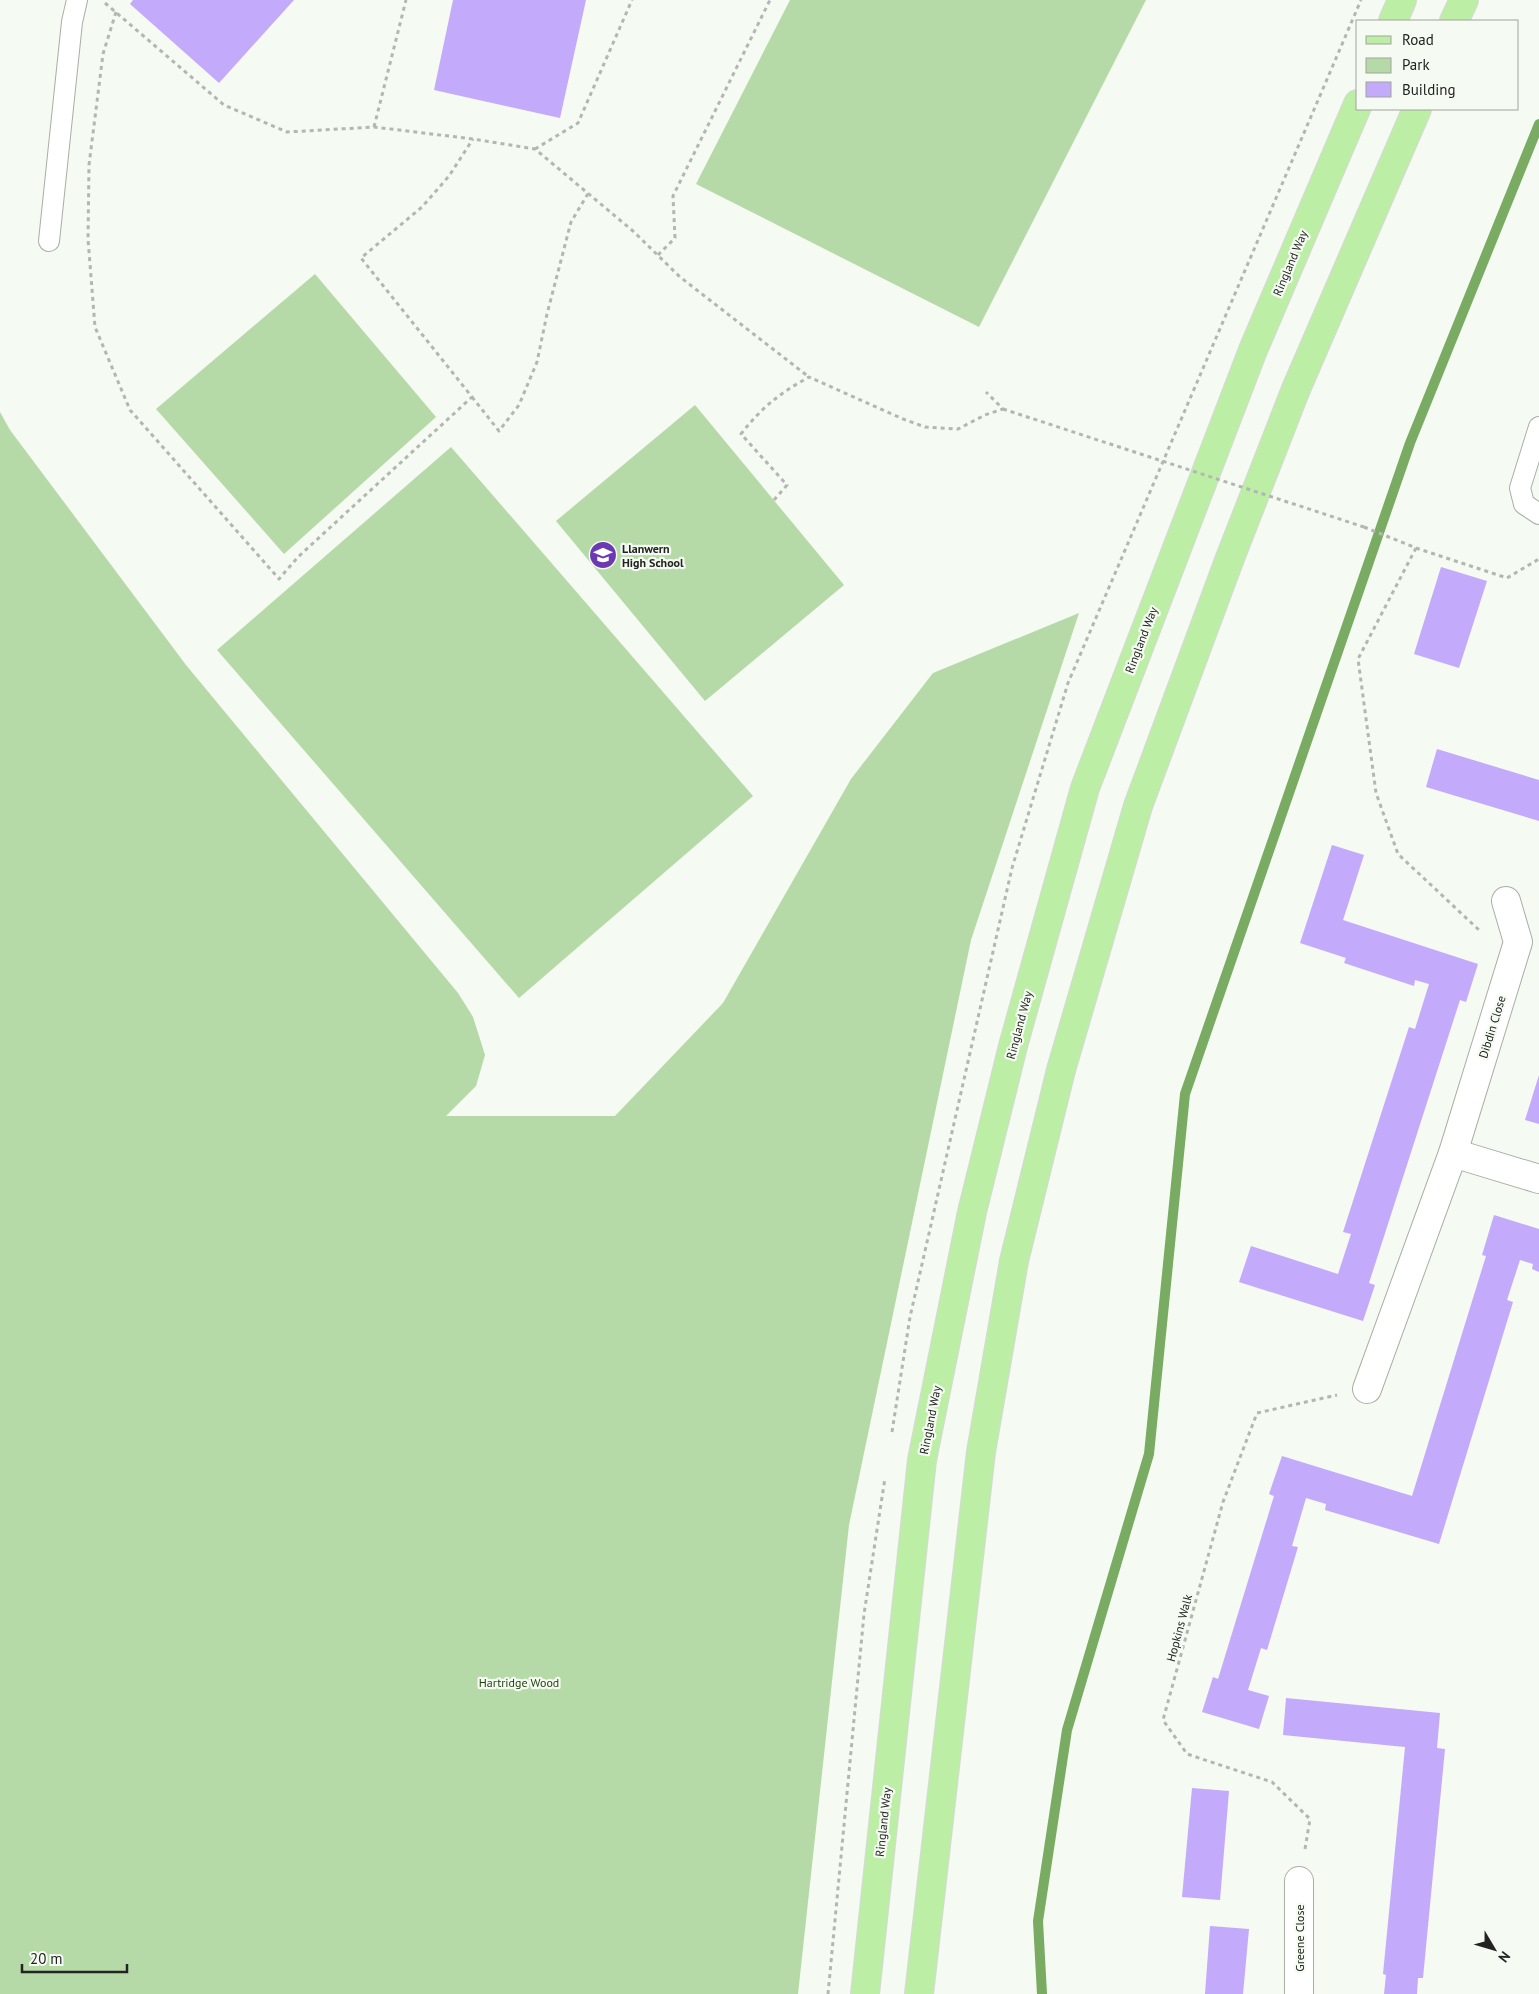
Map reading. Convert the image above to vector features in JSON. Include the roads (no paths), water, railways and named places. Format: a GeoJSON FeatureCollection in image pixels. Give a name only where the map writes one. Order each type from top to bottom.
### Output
{"type":"FeatureCollection","features":[{"type":"Feature","properties":{"kind":"main road"},"geometry":{"type":"LineString","coordinates":[[1393,20],[1402,0]]}},
{"type":"Feature","properties":{"kind":"main road"},"geometry":{"type":"LineString","coordinates":[[1454,20],[1464,0]]}},
{"type":"Feature","properties":{"kind":"main road","name":"Ringland Way"},"geometry":{"type":"LineString","coordinates":[[866,1994],[922,1460],[972,1212],[1013,1046],[1085,788],[1253,350],[1356,109]]}},
{"type":"Feature","properties":{"kind":"main road"},"geometry":{"type":"LineString","coordinates":[[919,1994],[982,1452],[1014,1261],[1061,1070],[1138,806],[1230,558],[1296,389],[1417,110]]}},
{"type":"Feature","properties":{"kind":"street","name":"Dibdin Close"},"geometry":{"type":"LineString","coordinates":[[1367,1388],[1453,1153],[1513,960],[1518,942],[1506,901]]}},
{"type":"Feature","properties":{"kind":"street"},"geometry":{"type":"LineString","coordinates":[[1453,1153],[1539,1179]]}},
{"type":"Feature","properties":{"kind":"street","name":"Greene Close"},"geometry":{"type":"LineString","coordinates":[[1299,1881],[1299,1994]]}},
{"type":"Feature","properties":{"kind":"lane"},"geometry":{"type":"LineString","coordinates":[[49,241],[72,22],[77,0]]}},
{"type":"Feature","properties":{"kind":"lane"},"geometry":{"type":"LineString","coordinates":[[1539,427],[1520,488],[1524,504],[1539,514]]}},
{"type":"Feature","properties":{"kind":"waterway"},"geometry":{"type":"LineString","coordinates":[[1042,1994],[1038,1921],[1067,1730],[1149,1454],[1185,1094],[1410,443],[1539,124]]}},
{"type":"Feature","properties":{"kind":"place","name":"Llanwern High School"},"geometry":{"type":"Point","coordinates":[603,555]}},
{"type":"Feature","properties":{"kind":"park label","name":"Hartridge Wood"},"geometry":{"type":"Point","coordinates":[519,1682]}}]}
